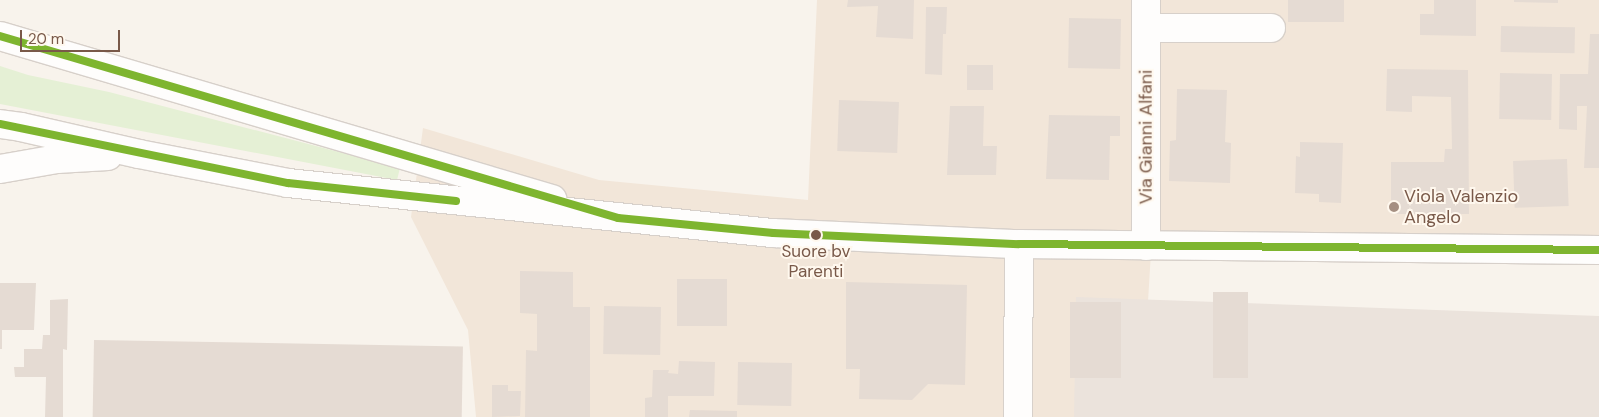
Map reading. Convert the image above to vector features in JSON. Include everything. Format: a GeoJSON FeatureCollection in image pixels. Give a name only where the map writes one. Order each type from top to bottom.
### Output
{"type":"FeatureCollection","features":[{"type":"Feature","properties":{"kind":"street","name":"Via Gianni Alfani"},"geometry":{"type":"LineString","coordinates":[[1146,0],[1146,246]]}},
{"type":"Feature","properties":{"kind":"street"},"geometry":{"type":"LineString","coordinates":[[1147,28],[1271,28]]}},
{"type":"Feature","properties":{"kind":"street"},"geometry":{"type":"LineString","coordinates":[[0,36],[618,218]]}},
{"type":"Feature","properties":{"kind":"street"},"geometry":{"type":"LineString","coordinates":[[0,124],[21,126],[139,154],[288,183],[773,233],[1019,244],[1599,250]]}},
{"type":"Feature","properties":{"kind":"street"},"geometry":{"type":"LineString","coordinates":[[0,169],[57,159],[139,154]]}},
{"type":"Feature","properties":{"kind":"street"},"geometry":{"type":"LineString","coordinates":[[1018,417],[1019,244]]}},
{"type":"Feature","properties":{"kind":"shaded area"},"geometry":{"type":"Polygon","coordinates":[[[817,0],[1599,0],[1599,258],[1151,252],[1141,417],[476,417],[468,330],[411,217],[423,128],[599,180],[808,200],[817,0]]]}},
{"type":"Feature","properties":{"kind":"shaded area"},"geometry":{"type":"Polygon","coordinates":[[[1076,297],[1599,316],[1599,417],[1074,417],[1076,297]]]}},
{"type":"Feature","properties":{"kind":"green space"},"geometry":{"type":"Polygon","coordinates":[[[0,66],[28,75],[109,92],[400,168],[397,180],[0,104],[0,66]]]}},
{"type":"Feature","properties":{"kind":"building"},"geometry":{"type":"Polygon","coordinates":[[[848,0],[914,0],[913,39],[876,37],[878,6],[847,7],[848,0]]]}},
{"type":"Feature","properties":{"kind":"building"},"geometry":{"type":"Polygon","coordinates":[[[1288,0],[1344,0],[1344,22],[1288,22],[1288,0]]]}},
{"type":"Feature","properties":{"kind":"building"},"geometry":{"type":"Polygon","coordinates":[[[1434,0],[1476,0],[1476,36],[1420,35],[1420,14],[1434,14],[1434,0]]]}},
{"type":"Feature","properties":{"kind":"building"},"geometry":{"type":"Polygon","coordinates":[[[1514,0],[1558,0],[1558,3],[1514,2],[1514,0]]]}},
{"type":"Feature","properties":{"kind":"building"},"geometry":{"type":"Polygon","coordinates":[[[926,7],[947,7],[946,34],[943,34],[942,75],[925,74],[926,7]]]}},
{"type":"Feature","properties":{"kind":"building"},"geometry":{"type":"Polygon","coordinates":[[[1069,18],[1121,19],[1120,69],[1068,68],[1069,18]]]}},
{"type":"Feature","properties":{"kind":"building"},"geometry":{"type":"Polygon","coordinates":[[[1501,26],[1575,27],[1575,53],[1501,52],[1501,26]]]}},
{"type":"Feature","properties":{"kind":"building"},"geometry":{"type":"Polygon","coordinates":[[[1590,34],[1599,34],[1599,168],[1584,168],[1587,106],[1577,106],[1577,130],[1559,129],[1560,74],[1588,74],[1590,34]]]}},
{"type":"Feature","properties":{"kind":"building"},"geometry":{"type":"Polygon","coordinates":[[[967,65],[993,65],[993,90],[967,90],[967,65]]]}},
{"type":"Feature","properties":{"kind":"building"},"geometry":{"type":"Polygon","coordinates":[[[1387,69],[1468,70],[1469,214],[1391,214],[1391,162],[1444,162],[1445,149],[1452,149],[1451,97],[1412,96],[1412,112],[1386,111],[1387,69]]]}},
{"type":"Feature","properties":{"kind":"building"},"geometry":{"type":"Polygon","coordinates":[[[1500,73],[1552,74],[1551,120],[1499,119],[1500,73]]]}},
{"type":"Feature","properties":{"kind":"building"},"geometry":{"type":"Polygon","coordinates":[[[1177,89],[1227,90],[1225,142],[1231,143],[1230,183],[1169,181],[1170,141],[1176,140],[1177,89]]]}},
{"type":"Feature","properties":{"kind":"building"},"geometry":{"type":"Polygon","coordinates":[[[839,100],[899,102],[897,153],[837,151],[839,100]]]}},
{"type":"Feature","properties":{"kind":"building"},"geometry":{"type":"Polygon","coordinates":[[[950,106],[984,106],[983,146],[997,146],[996,175],[947,175],[950,106]]]}},
{"type":"Feature","properties":{"kind":"building"},"geometry":{"type":"Polygon","coordinates":[[[1049,115],[1120,116],[1120,136],[1110,136],[1109,180],[1046,179],[1049,115]]]}},
{"type":"Feature","properties":{"kind":"building"},"geometry":{"type":"Polygon","coordinates":[[[1300,142],[1343,143],[1341,203],[1319,202],[1319,194],[1295,193],[1296,156],[1300,157],[1300,142]]]}},
{"type":"Feature","properties":{"kind":"building"},"geometry":{"type":"Polygon","coordinates":[[[1567,159],[1569,206],[1515,208],[1513,161],[1567,159]]]}},
{"type":"Feature","properties":{"kind":"building"},"geometry":{"type":"Polygon","coordinates":[[[520,271],[573,272],[573,307],[590,307],[590,417],[525,417],[526,350],[537,351],[537,314],[520,313],[520,271]]]}},
{"type":"Feature","properties":{"kind":"building"},"geometry":{"type":"Polygon","coordinates":[[[677,279],[727,279],[727,326],[677,326],[677,279]]]}},
{"type":"Feature","properties":{"kind":"building"},"geometry":{"type":"Polygon","coordinates":[[[846,282],[967,285],[965,385],[928,384],[912,400],[859,399],[860,369],[846,369],[846,282]]]}},
{"type":"Feature","properties":{"kind":"building"},"geometry":{"type":"Polygon","coordinates":[[[0,283],[36,283],[34,330],[2,330],[2,349],[0,349],[0,283]]]}},
{"type":"Feature","properties":{"kind":"building"},"geometry":{"type":"Polygon","coordinates":[[[1213,292],[1248,292],[1248,378],[1213,378],[1213,292]]]}},
{"type":"Feature","properties":{"kind":"building"},"geometry":{"type":"Polygon","coordinates":[[[68,299],[67,350],[63,349],[63,417],[45,417],[46,377],[15,377],[14,367],[24,367],[24,349],[42,349],[43,335],[50,335],[50,300],[68,299]]]}},
{"type":"Feature","properties":{"kind":"building"},"geometry":{"type":"Polygon","coordinates":[[[1070,302],[1121,302],[1121,378],[1070,378],[1070,302]]]}},
{"type":"Feature","properties":{"kind":"building"},"geometry":{"type":"Polygon","coordinates":[[[604,306],[661,307],[660,355],[603,354],[604,306]]]}},
{"type":"Feature","properties":{"kind":"building"},"geometry":{"type":"Polygon","coordinates":[[[94,340],[463,346],[462,417],[93,417],[94,340]]]}},
{"type":"Feature","properties":{"kind":"building"},"geometry":{"type":"Polygon","coordinates":[[[679,361],[715,362],[714,396],[668,396],[668,417],[645,417],[645,398],[652,397],[653,370],[669,370],[668,373],[678,374],[679,361]]]}},
{"type":"Feature","properties":{"kind":"building"},"geometry":{"type":"Polygon","coordinates":[[[738,362],[792,363],[791,406],[737,405],[738,362]]]}},
{"type":"Feature","properties":{"kind":"building"},"geometry":{"type":"Polygon","coordinates":[[[492,385],[508,385],[508,391],[521,391],[520,416],[492,417],[492,385]]]}},
{"type":"Feature","properties":{"kind":"building"},"geometry":{"type":"Polygon","coordinates":[[[690,410],[737,411],[737,417],[689,417],[690,410]]]}},
{"type":"Feature","properties":{"kind":"transit line"},"geometry":{"type":"LineString","coordinates":[[0,36],[618,218],[773,233],[1019,244],[1599,250]]}},
{"type":"Feature","properties":{"kind":"transit line"},"geometry":{"type":"LineString","coordinates":[[0,124],[288,183],[456,201]]}},
{"type":"Feature","properties":{"kind":"place","name":"Viola Valenzio Angelo"},"geometry":{"type":"Point","coordinates":[1394,207]}},
{"type":"Feature","properties":{"kind":"place","name":"Suore bv Parenti"},"geometry":{"type":"Point","coordinates":[816,235]}}]}
